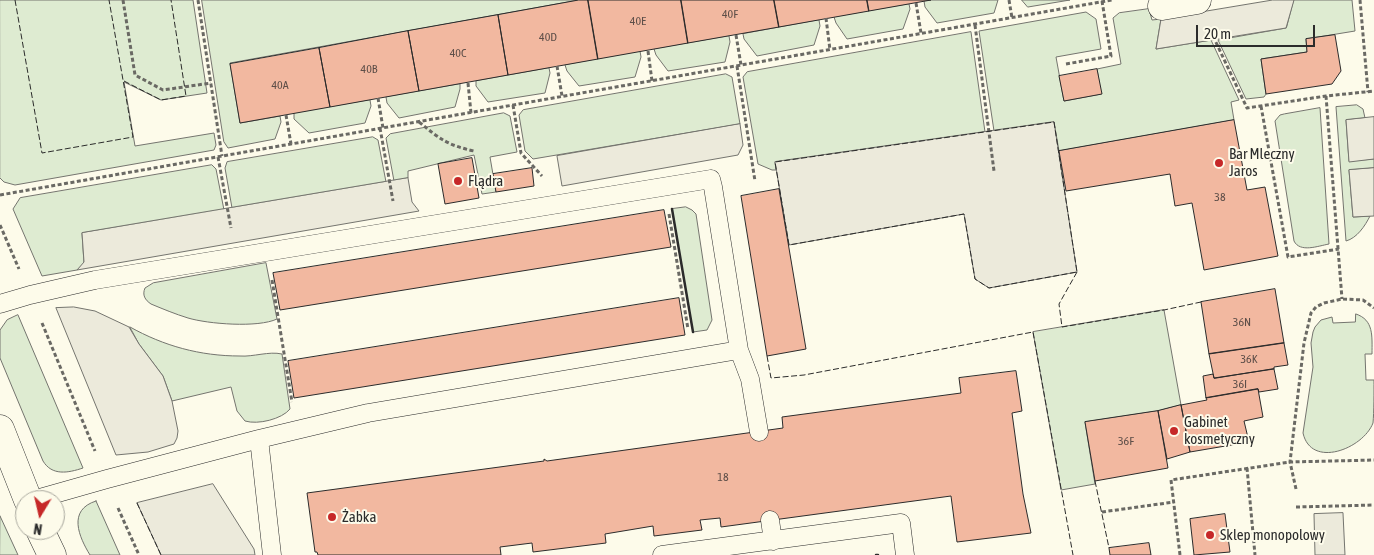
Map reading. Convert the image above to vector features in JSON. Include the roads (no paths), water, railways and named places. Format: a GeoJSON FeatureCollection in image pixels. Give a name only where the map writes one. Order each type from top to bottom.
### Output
{"type":"FeatureCollection","features":[{"type":"Feature","properties":{"kind":"street"},"geometry":{"type":"LineString","coordinates":[[1162,6],[1197,0]]}},
{"type":"Feature","properties":{"kind":"street"},"geometry":{"type":"LineString","coordinates":[[0,429],[24,490]]}},
{"type":"Feature","properties":{"kind":"street"},"geometry":{"type":"LineString","coordinates":[[45,540],[52,555]]}},
{"type":"Feature","properties":{"kind":"lane"},"geometry":{"type":"LineString","coordinates":[[0,304],[95,280],[711,179],[739,350],[750,379],[759,432]]}},
{"type":"Feature","properties":{"kind":"lane"},"geometry":{"type":"LineString","coordinates":[[65,491],[258,439],[368,413],[739,350]]}},
{"type":"Feature","properties":{"kind":"lane"},"geometry":{"type":"LineString","coordinates":[[258,439],[272,555]]}},
{"type":"Feature","properties":{"kind":"lane"},"geometry":{"type":"LineString","coordinates":[[770,520],[773,541]]}},
{"type":"Feature","properties":{"kind":"lane"},"geometry":{"type":"LineString","coordinates":[[662,555],[901,524],[905,555]]}},
{"type":"Feature","properties":{"kind":"place","name":"Bar Mleczny Jaros"},"geometry":{"type":"Point","coordinates":[1219,163]}},
{"type":"Feature","properties":{"kind":"place","name":"Flądra"},"geometry":{"type":"Point","coordinates":[458,181]}},
{"type":"Feature","properties":{"kind":"place","name":"Gabinet kosmetyczny"},"geometry":{"type":"Point","coordinates":[1174,431]}},
{"type":"Feature","properties":{"kind":"place","name":"Żabka"},"geometry":{"type":"Point","coordinates":[332,517]}},
{"type":"Feature","properties":{"kind":"place","name":"Sklep monopolowy"},"geometry":{"type":"Point","coordinates":[1210,535]}}]}
